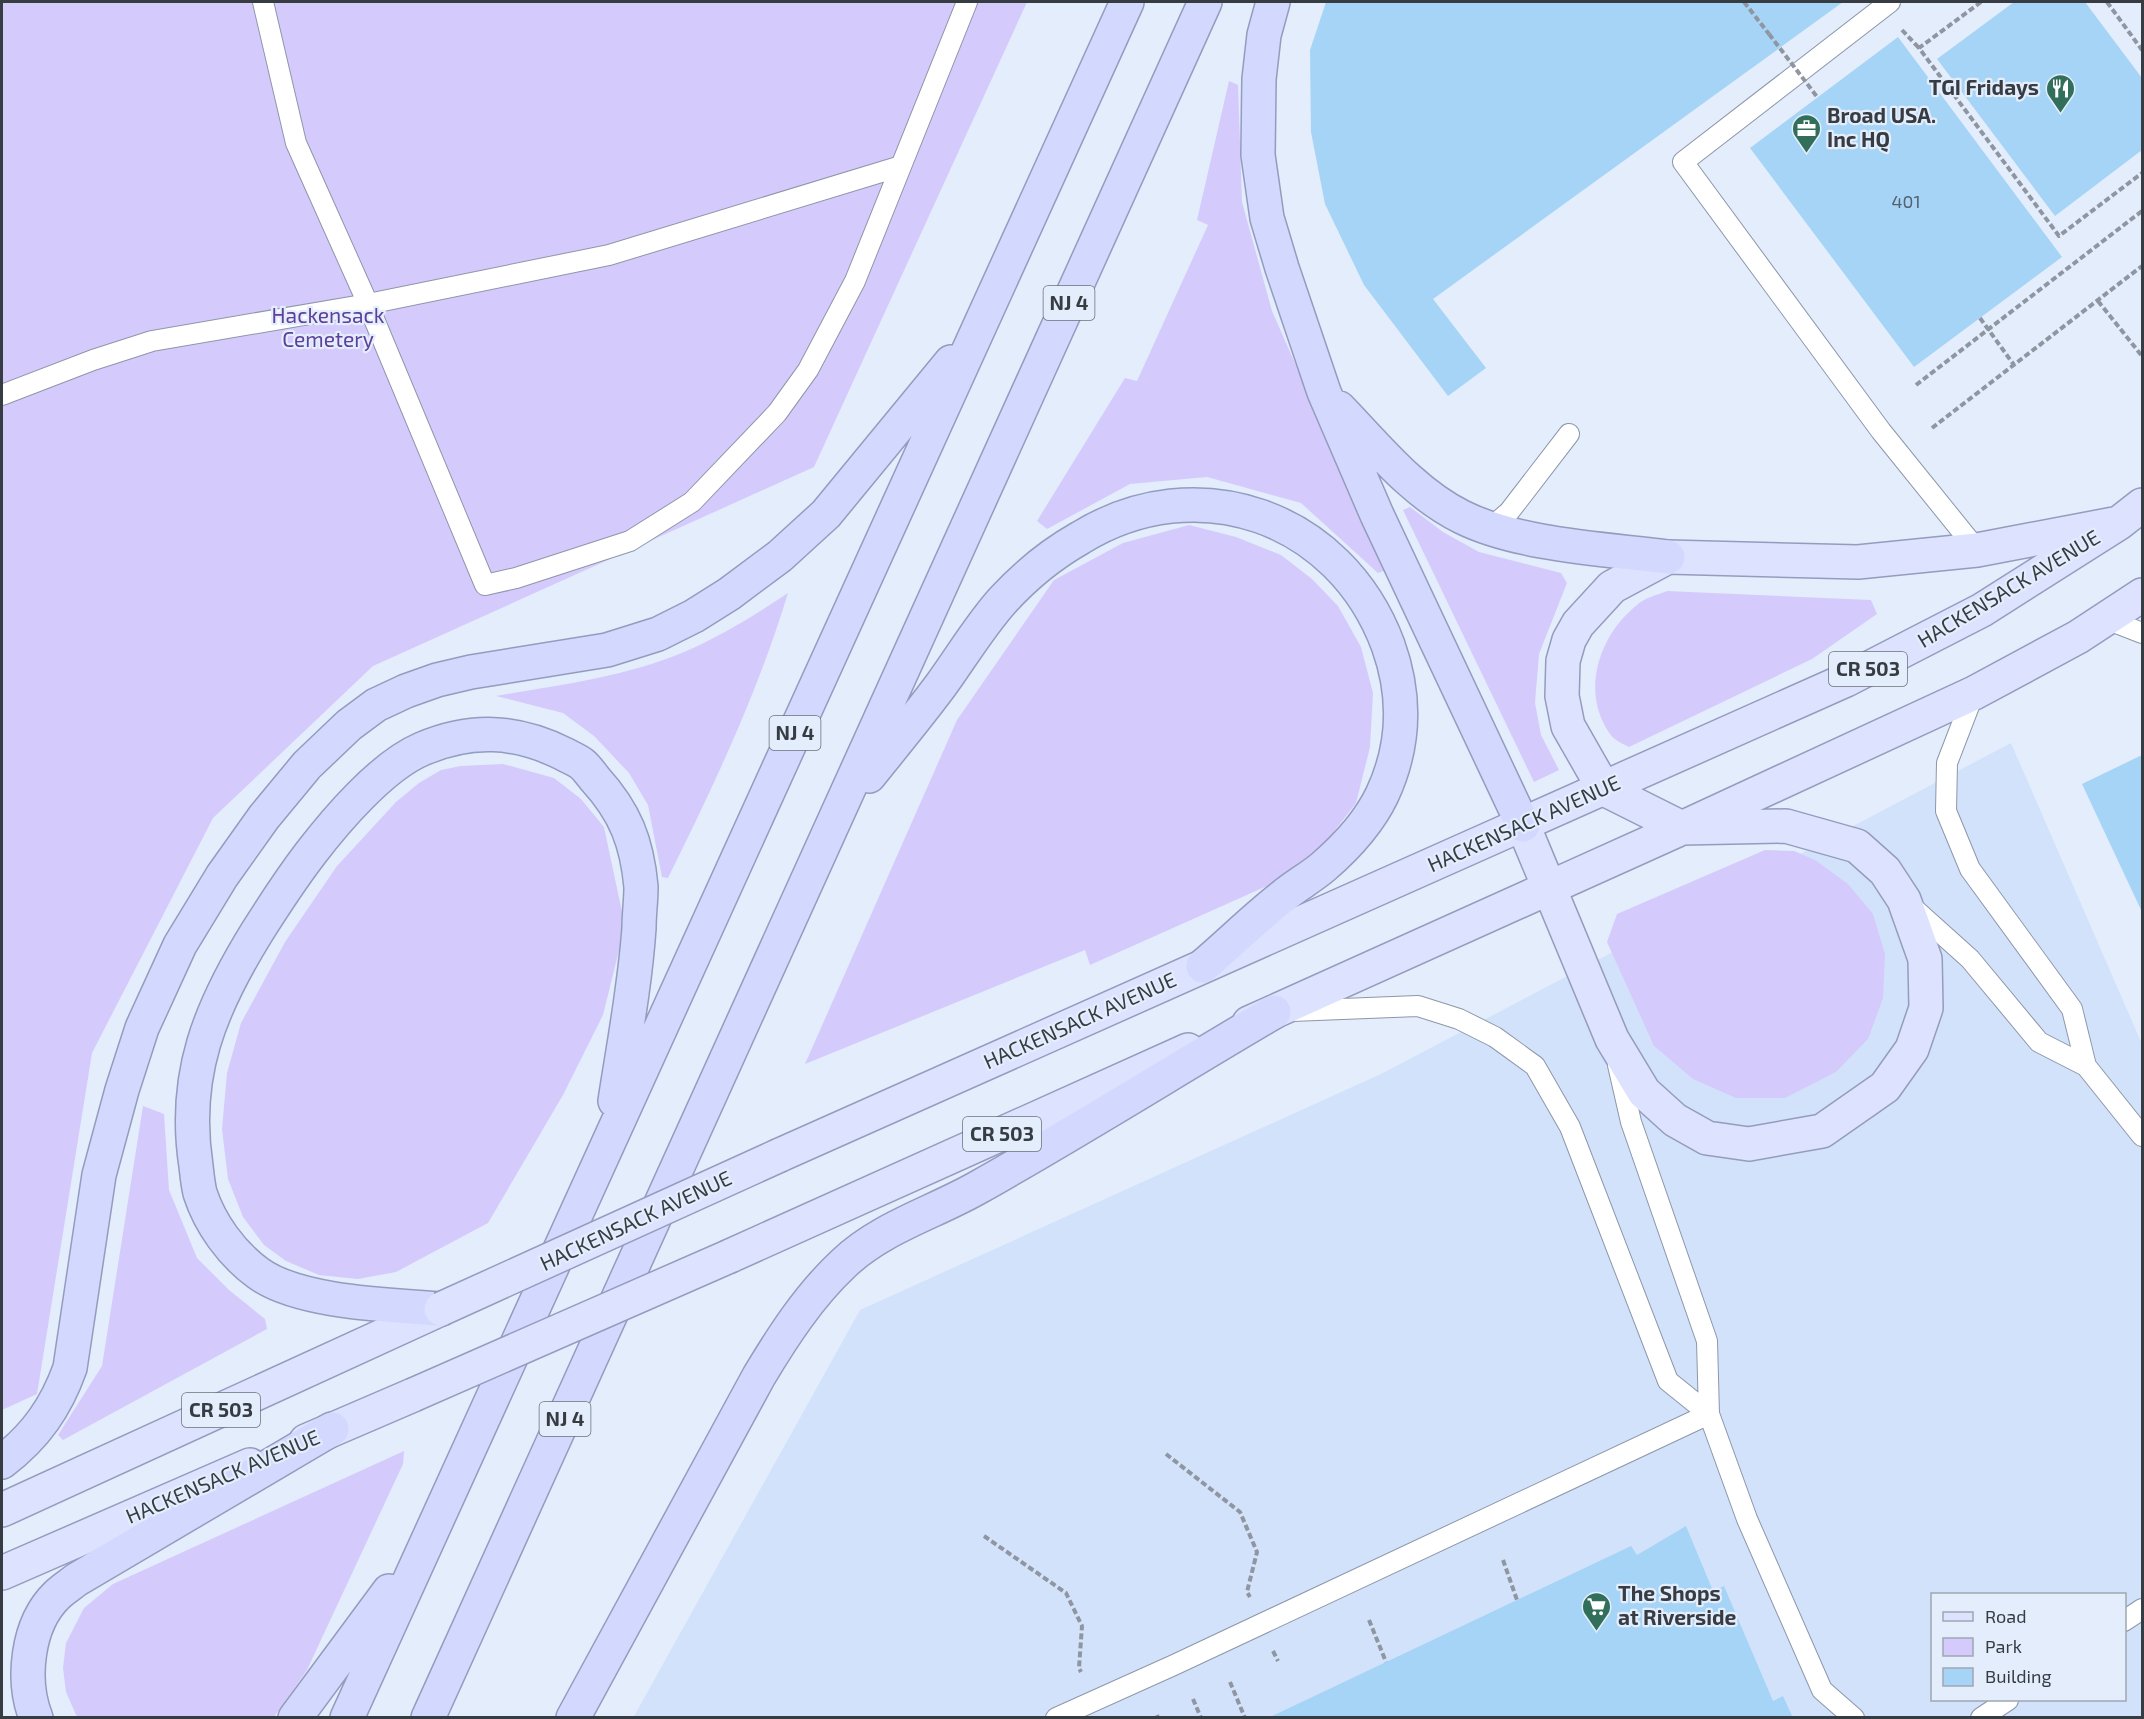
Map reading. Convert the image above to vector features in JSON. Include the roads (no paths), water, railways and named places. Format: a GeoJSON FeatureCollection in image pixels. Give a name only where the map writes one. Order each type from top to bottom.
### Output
{"type":"FeatureCollection","features":[{"type":"Feature","properties":{"kind":"highway","name":"NJ 4"},"geometry":{"type":"LineString","coordinates":[[347,1718],[424,1544],[1127,2]]}},
{"type":"Feature","properties":{"kind":"highway","name":"NJ 4"},"geometry":{"type":"LineString","coordinates":[[428,1718],[1205,2]]}},
{"type":"Feature","properties":{"kind":"highway"},"geometry":{"type":"LineString","coordinates":[[1273,2],[1264,35],[1259,80],[1258,154],[1267,218],[1323,392],[1377,514],[1523,825]]}},
{"type":"Feature","properties":{"kind":"highway"},"geometry":{"type":"LineString","coordinates":[[2,1462],[16,1451],[48,1416],[61,1394],[70,1368],[99,1175],[142,1028],[180,945],[222,876],[264,817],[307,765],[349,725],[376,705],[406,691],[437,680],[596,652],[658,634],[694,616],[729,594],[780,556],[826,514],[981,326]]}},
{"type":"Feature","properties":{"kind":"highway"},"geometry":{"type":"LineString","coordinates":[[1323,392],[1418,488],[1460,516],[1488,529],[1533,539],[1668,557]]}},
{"type":"Feature","properties":{"kind":"highway"},"geometry":{"type":"LineString","coordinates":[[837,815],[939,688],[1002,601],[1039,567],[1064,549],[1080,538],[1116,520],[1154,508],[1189,503],[1226,506],[1257,515],[1290,529],[1327,554],[1357,587],[1380,623],[1393,660],[1402,703],[1400,731],[1397,756],[1381,797],[1358,832],[1323,868],[1282,897],[1203,966]]}},
{"type":"Feature","properties":{"kind":"highway"},"geometry":{"type":"LineString","coordinates":[[441,1310],[346,1301],[281,1285],[260,1275],[220,1234],[200,1192],[193,1147],[192,1107],[197,1068],[211,1020],[232,973],[295,874],[321,840],[364,793],[396,764],[418,750],[464,735],[496,733],[526,739],[582,764],[624,817],[636,853],[641,890],[637,962],[608,1141]]}},
{"type":"Feature","properties":{"kind":"highway"},"geometry":{"type":"LineString","coordinates":[[573,1718],[782,1338],[814,1296],[844,1263],[882,1236],[976,1189],[1274,1011]]}},
{"type":"Feature","properties":{"kind":"highway"},"geometry":{"type":"LineString","coordinates":[[36,1718],[29,1687],[32,1644],[41,1616],[56,1595],[86,1574],[332,1429]]}},
{"type":"Feature","properties":{"kind":"highway"},"geometry":{"type":"LineString","coordinates":[[295,1718],[424,1544]]}},
{"type":"Feature","properties":{"kind":"main road"},"geometry":{"type":"LineString","coordinates":[[1523,825],[1612,1039],[1644,1092],[1675,1120],[1707,1138],[1749,1144],[1822,1131],[1885,1087],[1912,1049],[1926,1008],[1924,959],[1904,900],[1885,871],[1857,846],[1786,826],[1682,828],[1604,789],[1568,726],[1562,696],[1563,661],[1569,640],[1578,624],[1612,587],[1668,557],[1858,562],[1977,550],[2131,514]]}},
{"type":"Feature","properties":{"kind":"main road","name":"HACKENSACK AVENUE"},"geometry":{"type":"LineString","coordinates":[[2,1510],[780,1155],[1846,680],[1982,610],[2131,514]]}},
{"type":"Feature","properties":{"kind":"main road","name":"HACKENSACK AVENUE"},"geometry":{"type":"LineString","coordinates":[[2,1573],[730,1256],[1682,828],[1974,693],[2078,637],[2142,595]]}},
{"type":"Feature","properties":{"kind":"lane"},"geometry":{"type":"LineString","coordinates":[[263,2],[296,143],[368,304],[485,585],[516,578],[630,541],[692,502],[777,413],[808,370],[855,281],[968,2]]}},
{"type":"Feature","properties":{"kind":"lane"},"geometry":{"type":"LineString","coordinates":[[1890,2],[1683,162],[1881,430],[1977,550]]}},
{"type":"Feature","properties":{"kind":"lane"},"geometry":{"type":"LineString","coordinates":[[2,395],[93,360],[152,341],[368,304],[609,255],[740,217],[901,166]]}},
{"type":"Feature","properties":{"kind":"lane"},"geometry":{"type":"LineString","coordinates":[[1488,529],[1509,512],[1569,435]]}},
{"type":"Feature","properties":{"kind":"lane"},"geometry":{"type":"LineString","coordinates":[[2106,620],[2142,633]]}},
{"type":"Feature","properties":{"kind":"lane"},"geometry":{"type":"LineString","coordinates":[[1974,693],[1947,763],[1946,811],[1970,869],[2072,1009],[2086,1066]]}},
{"type":"Feature","properties":{"kind":"lane"},"geometry":{"type":"LineString","coordinates":[[1904,900],[1970,959],[2039,1042],[2086,1066],[2142,1136]]}},
{"type":"Feature","properties":{"kind":"lane"},"geometry":{"type":"LineString","coordinates":[[1274,1011],[1419,1006],[1459,1019],[1495,1037],[1535,1066],[1570,1127],[1668,1381],[1709,1414]]}},
{"type":"Feature","properties":{"kind":"lane"},"geometry":{"type":"LineString","coordinates":[[1612,1039],[1631,1122],[1707,1341],[1709,1414],[1747,1519],[1822,1690],[1854,1718]]}},
{"type":"Feature","properties":{"kind":"lane"},"geometry":{"type":"LineString","coordinates":[[1056,1718],[1709,1414]]}},
{"type":"Feature","properties":{"kind":"lane"},"geometry":{"type":"LineString","coordinates":[[2126,1620],[2142,1609]]}},
{"type":"Feature","properties":{"kind":"lane"},"geometry":{"type":"LineString","coordinates":[[1981,1718],[2006,1701]]}},
{"type":"Feature","properties":{"kind":"place","name":"TGI Fridays"},"geometry":{"type":"Point","coordinates":[2060,114]}},
{"type":"Feature","properties":{"kind":"place","name":"Broad USA. Inc HQ"},"geometry":{"type":"Point","coordinates":[1806,154]}},
{"type":"Feature","properties":{"kind":"place","name":"The Shops at Riverside"},"geometry":{"type":"Point","coordinates":[1597,1632]}},
{"type":"Feature","properties":{"kind":"park label","name":"Hackensack Cemetery"},"geometry":{"type":"Point","coordinates":[328,328]}}]}
